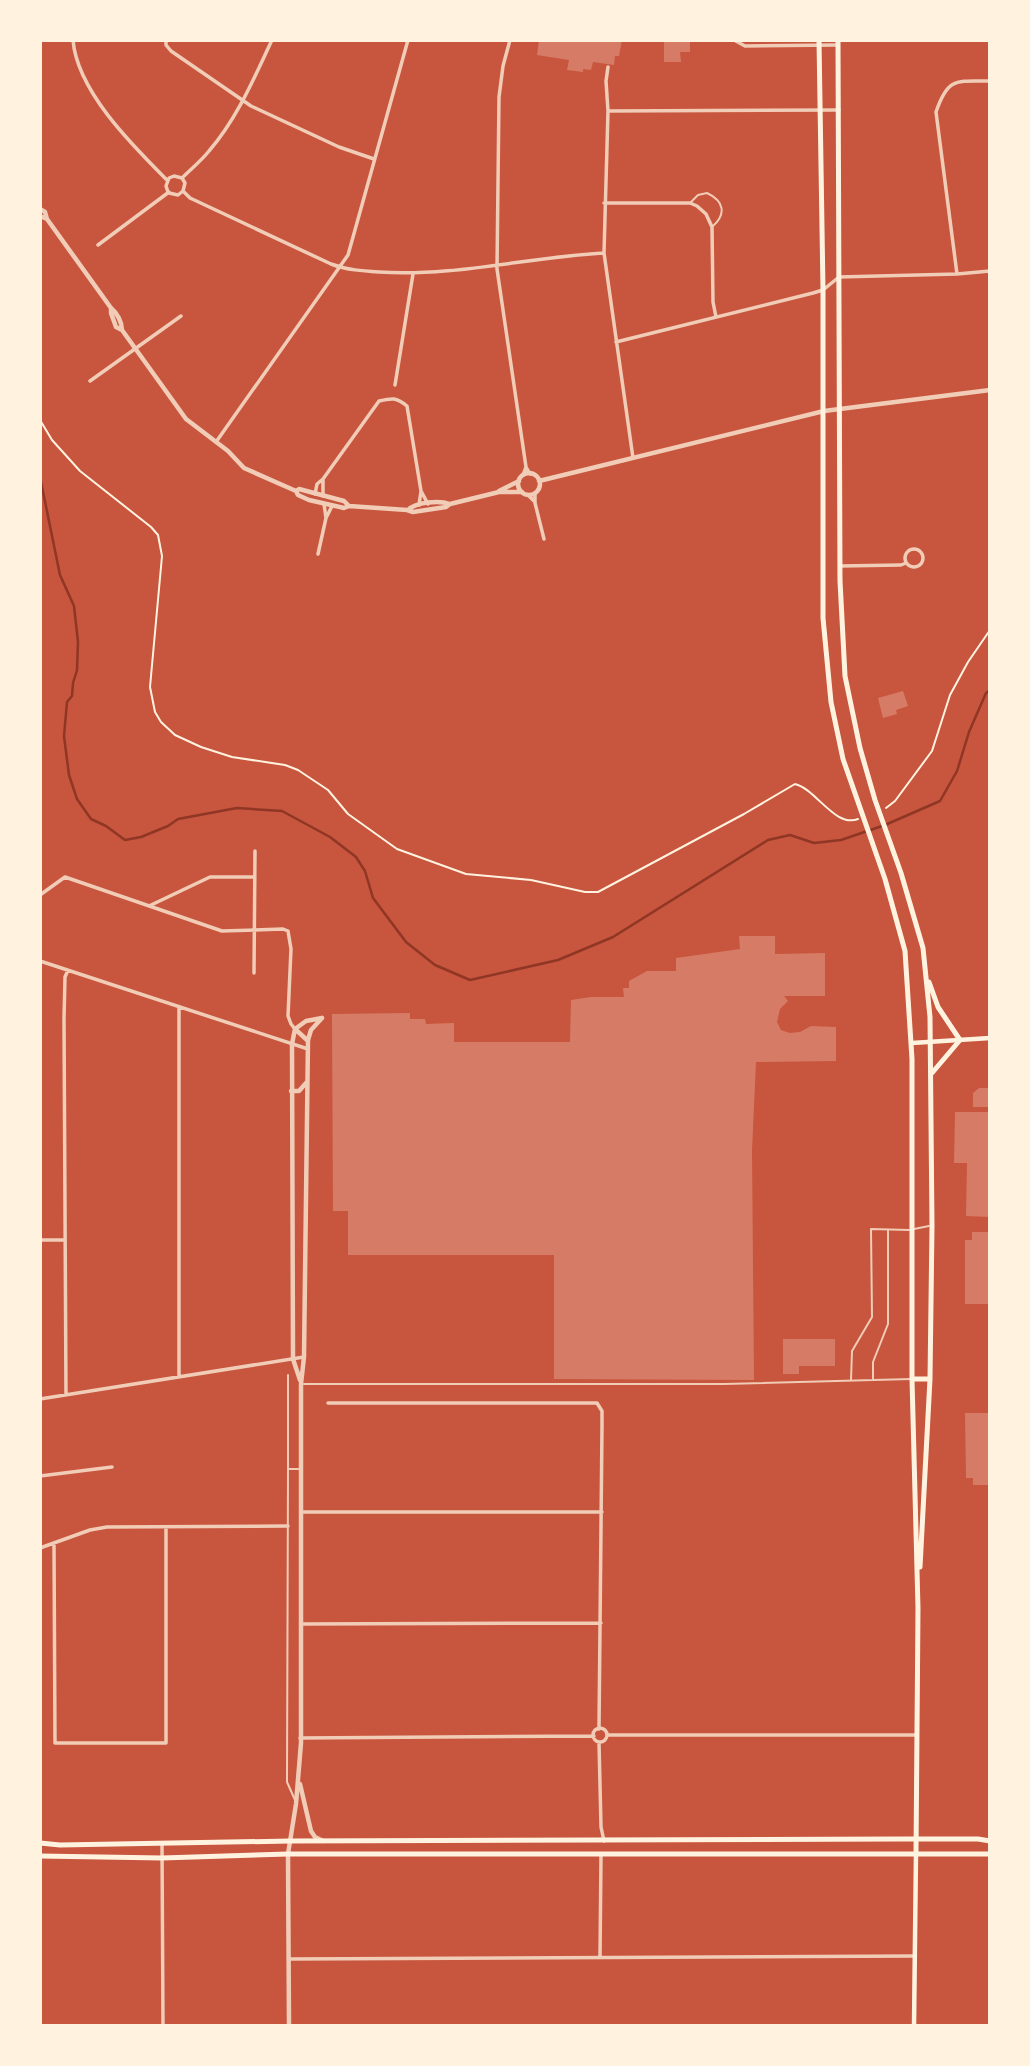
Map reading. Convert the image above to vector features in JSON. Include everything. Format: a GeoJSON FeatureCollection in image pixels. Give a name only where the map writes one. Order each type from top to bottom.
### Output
{"type":"FeatureCollection","features":[{"type":"Feature","properties":{"kind":"main road"},"geometry":{"type":"LineString","coordinates":[[819,43],[824,411],[823,618],[826,660],[831,702],[843,759],[877,854],[905,951],[912,1043],[912,1379],[918,1608],[914,2026]]}},
{"type":"Feature","properties":{"kind":"main road"},"geometry":{"type":"LineString","coordinates":[[838,43],[840,608],[845,676],[860,748],[923,948],[931,1041],[930,1380],[918,1608]]}},
{"type":"Feature","properties":{"kind":"main road"},"geometry":{"type":"LineString","coordinates":[[885,879],[901,873]]}},
{"type":"Feature","properties":{"kind":"main road"},"geometry":{"type":"LineString","coordinates":[[926,975],[938,1007],[960,1040]]}},
{"type":"Feature","properties":{"kind":"main road"},"geometry":{"type":"LineString","coordinates":[[912,1043],[990,1038]]}},
{"type":"Feature","properties":{"kind":"main road"},"geometry":{"type":"LineString","coordinates":[[932,1073],[960,1040]]}},
{"type":"Feature","properties":{"kind":"main road"},"geometry":{"type":"LineString","coordinates":[[912,1379],[930,1380]]}},
{"type":"Feature","properties":{"kind":"main road"},"geometry":{"type":"LineString","coordinates":[[766,1839],[766,1853]]}},
{"type":"Feature","properties":{"kind":"main road"},"geometry":{"type":"LineString","coordinates":[[40,1843],[61,1845],[766,1839],[990,1841]]}},
{"type":"Feature","properties":{"kind":"main road"},"geometry":{"type":"LineString","coordinates":[[461,1841],[461,1854]]}},
{"type":"Feature","properties":{"kind":"main road"},"geometry":{"type":"LineString","coordinates":[[40,1856],[162,1858],[288,1854],[990,1854]]}},
{"type":"Feature","properties":{"kind":"street"},"geometry":{"type":"LineString","coordinates":[[73,40],[80,69],[110,118],[139,153],[167,180]]}},
{"type":"Feature","properties":{"kind":"street"},"geometry":{"type":"LineString","coordinates":[[166,40],[171,51],[243,102],[339,147],[374,159]]}},
{"type":"Feature","properties":{"kind":"street"},"geometry":{"type":"LineString","coordinates":[[182,178],[209,152],[243,102],[272,40]]}},
{"type":"Feature","properties":{"kind":"street"},"geometry":{"type":"LineString","coordinates":[[216,442],[348,255],[408,40]]}},
{"type":"Feature","properties":{"kind":"street"},"geometry":{"type":"LineString","coordinates":[[510,40],[503,66],[497,131],[497,265],[526,467],[530,474]]}},
{"type":"Feature","properties":{"kind":"street"},"geometry":{"type":"LineString","coordinates":[[734,40],[746,46],[838,43]]}},
{"type":"Feature","properties":{"kind":"street"},"geometry":{"type":"LineString","coordinates":[[608,68],[604,253],[633,458]]}},
{"type":"Feature","properties":{"kind":"street"},"geometry":{"type":"LineString","coordinates":[[957,274],[936,112],[943,91],[959,81],[990,81]]}},
{"type":"Feature","properties":{"kind":"street"},"geometry":{"type":"LineString","coordinates":[[608,111],[839,110]]}},
{"type":"Feature","properties":{"kind":"street"},"geometry":{"type":"LineString","coordinates":[[174,176],[182,178],[185,183],[183,191],[178,195],[169,192],[166,187],[167,180],[174,176]]}},
{"type":"Feature","properties":{"kind":"street"},"geometry":{"type":"LineString","coordinates":[[183,191],[190,198],[340,267],[354,270],[413,274],[604,253]]}},
{"type":"Feature","properties":{"kind":"street"},"geometry":{"type":"LineString","coordinates":[[98,244],[169,192]]}},
{"type":"Feature","properties":{"kind":"street"},"geometry":{"type":"LineString","coordinates":[[604,203],[690,203],[706,214],[712,227],[713,302],[716,317]]}},
{"type":"Feature","properties":{"kind":"street"},"geometry":{"type":"LineString","coordinates":[[40,209],[111,308],[116,327],[122,330],[182,415],[249,471],[296,492],[301,497],[332,506],[421,512],[446,508],[450,504],[499,492],[519,481],[526,467]]}},
{"type":"Feature","properties":{"kind":"street"},"geometry":{"type":"LineString","coordinates":[[40,216],[47,219]]}},
{"type":"Feature","properties":{"kind":"street"},"geometry":{"type":"LineString","coordinates":[[616,342],[823,290],[839,277],[990,271]]}},
{"type":"Feature","properties":{"kind":"street"},"geometry":{"type":"LineString","coordinates":[[395,385],[413,274]]}},
{"type":"Feature","properties":{"kind":"street"},"geometry":{"type":"LineString","coordinates":[[90,381],[181,316]]}},
{"type":"Feature","properties":{"kind":"street"},"geometry":{"type":"LineString","coordinates":[[539,481],[824,411],[990,390]]}},
{"type":"Feature","properties":{"kind":"street"},"geometry":{"type":"LineString","coordinates":[[315,494],[317,484],[379,401],[392,397],[407,406],[421,491],[421,512]]}},
{"type":"Feature","properties":{"kind":"street"},"geometry":{"type":"LineString","coordinates":[[523,475],[530,474],[539,481],[535,503],[544,539]]}},
{"type":"Feature","properties":{"kind":"street"},"geometry":{"type":"LineString","coordinates":[[323,479],[326,518]]}},
{"type":"Feature","properties":{"kind":"street"},"geometry":{"type":"LineString","coordinates":[[519,481],[519,488],[535,503]]}},
{"type":"Feature","properties":{"kind":"street"},"geometry":{"type":"LineString","coordinates":[[296,492],[299,489],[344,501],[349,506]]}},
{"type":"Feature","properties":{"kind":"street"},"geometry":{"type":"LineString","coordinates":[[421,491],[429,510]]}},
{"type":"Feature","properties":{"kind":"street"},"geometry":{"type":"LineString","coordinates":[[499,492],[535,493]]}},
{"type":"Feature","properties":{"kind":"street"},"geometry":{"type":"LineString","coordinates":[[318,554],[326,518],[334,499]]}},
{"type":"Feature","properties":{"kind":"street"},"geometry":{"type":"LineString","coordinates":[[408,510],[411,506],[428,503],[450,504]]}},
{"type":"Feature","properties":{"kind":"street"},"geometry":{"type":"LineString","coordinates":[[917,550],[921,554],[919,565],[911,567],[906,563],[909,551],[917,550]]}},
{"type":"Feature","properties":{"kind":"street"},"geometry":{"type":"LineString","coordinates":[[840,566],[906,563]]}},
{"type":"Feature","properties":{"kind":"street"},"geometry":{"type":"LineString","coordinates":[[254,973],[255,850]]}},
{"type":"Feature","properties":{"kind":"street"},"geometry":{"type":"LineString","coordinates":[[40,895],[65,877],[222,931],[288,931],[291,961],[288,1016],[291,1024],[308,1041]]}},
{"type":"Feature","properties":{"kind":"street"},"geometry":{"type":"LineString","coordinates":[[149,906],[210,877],[255,877]]}},
{"type":"Feature","properties":{"kind":"street"},"geometry":{"type":"LineString","coordinates":[[40,961],[308,1049]]}},
{"type":"Feature","properties":{"kind":"street"},"geometry":{"type":"LineString","coordinates":[[66,1395],[64,1005],[65,977],[68,970]]}},
{"type":"Feature","properties":{"kind":"street"},"geometry":{"type":"LineString","coordinates":[[179,1007],[179,1377]]}},
{"type":"Feature","properties":{"kind":"street"},"geometry":{"type":"LineString","coordinates":[[289,2026],[288,1854],[299,1776],[300,1738],[301,1384],[304,1357],[308,1041],[311,1030],[322,1018],[306,1021],[295,1029],[292,1044],[293,1359],[301,1384]]}},
{"type":"Feature","properties":{"kind":"street"},"geometry":{"type":"LineString","coordinates":[[291,1091],[299,1091],[307,1083]]}},
{"type":"Feature","properties":{"kind":"street"},"geometry":{"type":"LineString","coordinates":[[40,1240],[65,1240]]}},
{"type":"Feature","properties":{"kind":"street"},"geometry":{"type":"LineString","coordinates":[[40,1399],[304,1357]]}},
{"type":"Feature","properties":{"kind":"street"},"geometry":{"type":"LineString","coordinates":[[328,1403],[597,1403],[602,1411],[601,1623],[599,1729],[594,1736]]}},
{"type":"Feature","properties":{"kind":"street"},"geometry":{"type":"LineString","coordinates":[[40,1476],[112,1467]]}},
{"type":"Feature","properties":{"kind":"street"},"geometry":{"type":"LineString","coordinates":[[302,1512],[601,1512]]}},
{"type":"Feature","properties":{"kind":"street"},"geometry":{"type":"LineString","coordinates":[[40,1548],[99,1527],[288,1526]]}},
{"type":"Feature","properties":{"kind":"street"},"geometry":{"type":"LineString","coordinates":[[54,1544],[55,1743],[166,1743],[166,1527]]}},
{"type":"Feature","properties":{"kind":"street"},"geometry":{"type":"LineString","coordinates":[[301,1624],[601,1623]]}},
{"type":"Feature","properties":{"kind":"street"},"geometry":{"type":"LineString","coordinates":[[599,1729],[603,1729],[607,1735]]}},
{"type":"Feature","properties":{"kind":"street"},"geometry":{"type":"LineString","coordinates":[[607,1735],[917,1735]]}},
{"type":"Feature","properties":{"kind":"street"},"geometry":{"type":"LineString","coordinates":[[599,1742],[605,1740],[607,1735]]}},
{"type":"Feature","properties":{"kind":"street"},"geometry":{"type":"LineString","coordinates":[[300,1738],[594,1736]]}},
{"type":"Feature","properties":{"kind":"street"},"geometry":{"type":"LineString","coordinates":[[594,1736],[599,1742],[601,1827],[604,1841]]}},
{"type":"Feature","properties":{"kind":"street"},"geometry":{"type":"LineString","coordinates":[[299,1776],[311,1831],[315,1837],[325,1842]]}},
{"type":"Feature","properties":{"kind":"street"},"geometry":{"type":"LineString","coordinates":[[162,1843],[163,2026]]}},
{"type":"Feature","properties":{"kind":"street"},"geometry":{"type":"LineString","coordinates":[[600,1958],[601,1854]]}},
{"type":"Feature","properties":{"kind":"street"},"geometry":{"type":"LineString","coordinates":[[289,1959],[914,1956]]}},
{"type":"Feature","properties":{"kind":"lane"},"geometry":{"type":"LineString","coordinates":[[690,203],[701,194],[710,194],[716,198],[722,213],[719,221],[712,227]]}},
{"type":"Feature","properties":{"kind":"lane"},"geometry":{"type":"LineString","coordinates":[[851,1381],[852,1351],[872,1317],[871,1229],[912,1230],[932,1226]]}},
{"type":"Feature","properties":{"kind":"lane"},"geometry":{"type":"LineString","coordinates":[[873,1380],[874,1361],[888,1324],[888,1229]]}},
{"type":"Feature","properties":{"kind":"lane"},"geometry":{"type":"LineString","coordinates":[[288,1375],[287,1782],[296,1804]]}},
{"type":"Feature","properties":{"kind":"lane"},"geometry":{"type":"LineString","coordinates":[[301,1384],[712,1384],[912,1379]]}},
{"type":"Feature","properties":{"kind":"lane"},"geometry":{"type":"LineString","coordinates":[[288,1469],[301,1469]]}},
{"type":"Feature","properties":{"kind":"path"},"geometry":{"type":"LineString","coordinates":[[40,420],[52,440],[80,471],[143,519],[158,535],[162,556],[150,687],[155,712],[161,722],[176,735],[201,747],[232,757],[285,765],[298,770],[328,790],[348,814],[397,849],[466,874],[531,880],[585,892],[598,892],[795,784],[810,791],[825,807],[851,822]]}},
{"type":"Feature","properties":{"kind":"path"},"geometry":{"type":"LineString","coordinates":[[888,807],[932,751],[950,695],[990,630]]}},
{"type":"Feature","properties":{"kind":"building"},"geometry":{"type":"Polygon","coordinates":[[[539,40],[622,40],[614,65],[593,62],[591,70],[583,69],[583,72],[567,70],[569,60],[537,55],[539,40]]]}},
{"type":"Feature","properties":{"kind":"building"},"geometry":{"type":"Polygon","coordinates":[[[664,40],[690,40],[690,52],[680,52],[681,62],[664,62],[664,40]]]}},
{"type":"Feature","properties":{"kind":"building"},"geometry":{"type":"Polygon","coordinates":[[[903,691],[908,706],[896,710],[897,714],[883,718],[878,698],[903,691]]]}},
{"type":"Feature","properties":{"kind":"building"},"geometry":{"type":"Polygon","coordinates":[[[739,936],[775,936],[775,954],[825,953],[825,996],[784,996],[788,1001],[780,1009],[777,1022],[781,1030],[790,1033],[800,1032],[811,1026],[836,1027],[836,1061],[756,1062],[752,1150],[754,1380],[554,1379],[554,1255],[348,1255],[348,1211],[333,1211],[332,1014],[410,1013],[410,1019],[425,1019],[426,1024],[454,1023],[454,1042],[570,1042],[571,1000],[624,997],[623,988],[629,988],[629,981],[647,971],[676,971],[676,958],[740,949],[739,936]]]}},
{"type":"Feature","properties":{"kind":"building"},"geometry":{"type":"Polygon","coordinates":[[[979,1088],[990,1088],[990,1107],[973,1107],[973,1093],[979,1088]]]}},
{"type":"Feature","properties":{"kind":"building"},"geometry":{"type":"Polygon","coordinates":[[[955,1112],[990,1112],[990,1217],[966,1216],[967,1163],[954,1163],[955,1112]]]}},
{"type":"Feature","properties":{"kind":"building"},"geometry":{"type":"Polygon","coordinates":[[[972,1232],[990,1232],[990,1304],[965,1304],[965,1240],[972,1240],[972,1232]]]}},
{"type":"Feature","properties":{"kind":"building"},"geometry":{"type":"Polygon","coordinates":[[[783,1339],[835,1339],[835,1366],[799,1366],[799,1374],[783,1374],[783,1339]]]}},
{"type":"Feature","properties":{"kind":"building"},"geometry":{"type":"Polygon","coordinates":[[[965,1413],[990,1413],[990,1485],[973,1485],[973,1478],[966,1478],[965,1413]]]}},
{"type":"Feature","properties":{"kind":"waterway"},"geometry":{"type":"LineString","coordinates":[[40,477],[60,575],[74,606],[78,642],[77,670],[72,696],[67,702],[64,736],[69,775],[77,799],[91,819],[125,840],[141,837],[178,819],[237,808],[282,811],[330,837],[356,857],[365,871],[373,898],[406,942],[435,965],[470,980],[558,960],[613,937],[768,840],[790,835],[814,843],[841,840],[885,825],[940,801],[957,771],[969,732],[986,693],[990,690]]}}]}
